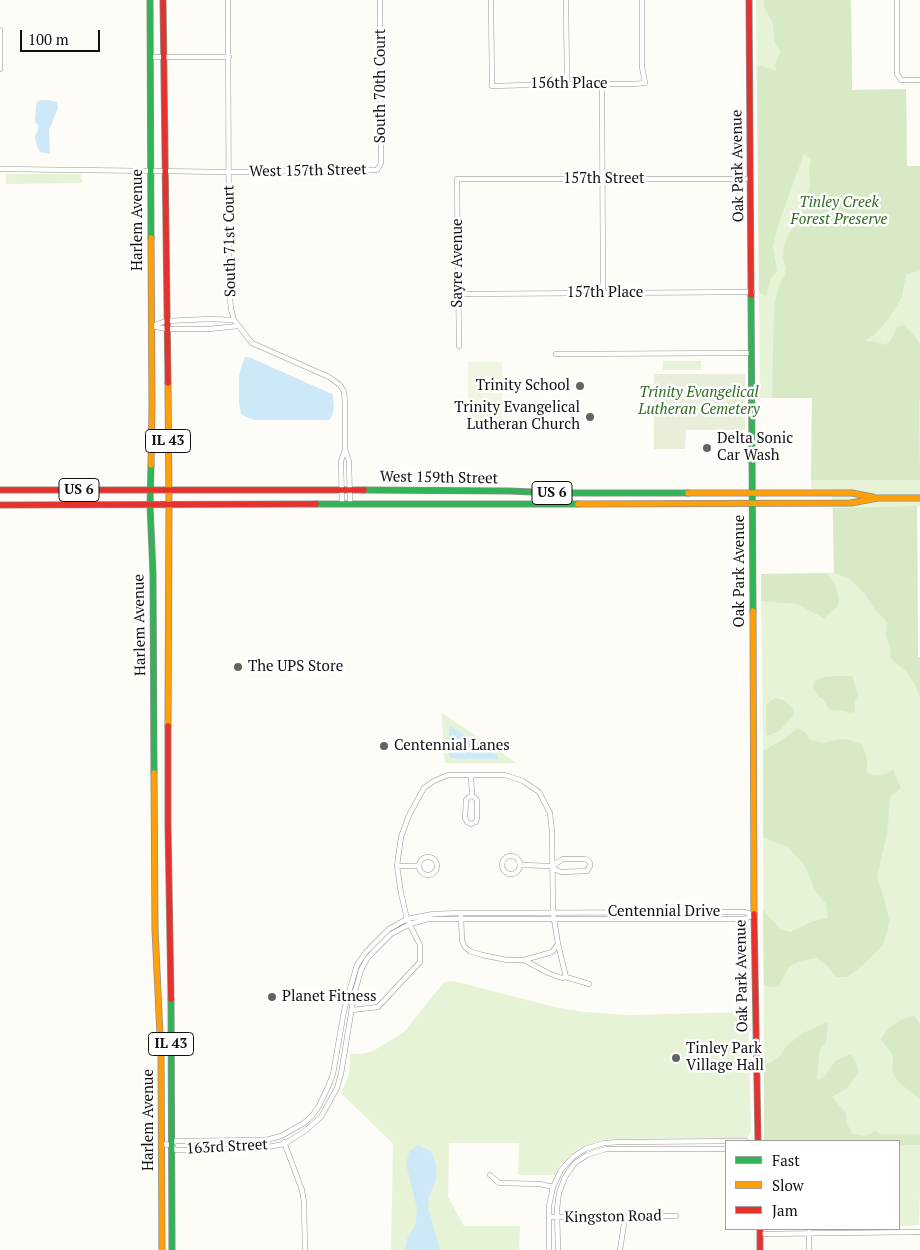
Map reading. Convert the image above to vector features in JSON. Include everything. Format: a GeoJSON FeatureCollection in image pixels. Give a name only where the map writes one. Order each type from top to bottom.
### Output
{"type":"FeatureCollection","features":[{"type":"Feature","properties":{"kind":"main road","name":"Harlem Avenue"},"geometry":{"type":"LineString","coordinates":[[150,0],[152,409],[150,505],[155,929],[161,1056],[162,1250]]}},
{"type":"Feature","properties":{"kind":"main road","name":"Harlem Avenue"},"geometry":{"type":"LineString","coordinates":[[163,0],[169,490],[168,834],[171,964],[172,1250]]}},
{"type":"Feature","properties":{"kind":"main road","name":"Oak Park Avenue"},"geometry":{"type":"LineString","coordinates":[[749,0],[754,915],[758,1140]]}},
{"type":"Feature","properties":{"kind":"main road","name":"West 159th Street"},"geometry":{"type":"LineString","coordinates":[[0,490],[350,489],[566,493],[852,493],[878,498]]}},
{"type":"Feature","properties":{"kind":"main road","name":"West 159th Street"},"geometry":{"type":"LineString","coordinates":[[0,505],[851,503],[878,498],[920,498]]}},
{"type":"Feature","properties":{"kind":"main road"},"geometry":{"type":"LineString","coordinates":[[760,1231],[760,1250]]}},
{"type":"Feature","properties":{"kind":"street","name":"South 71st Court"},"geometry":{"type":"LineString","coordinates":[[228,0],[229,284],[231,309],[234,320],[252,342],[330,376],[340,385],[344,392],[345,449],[341,461],[342,504]]}},
{"type":"Feature","properties":{"kind":"street","name":"South 70th Court"},"geometry":{"type":"LineString","coordinates":[[377,170],[381,163],[380,0]]}},
{"type":"Feature","properties":{"kind":"street","name":"156th Place"},"geometry":{"type":"LineString","coordinates":[[491,0],[492,86],[646,83],[642,67],[642,0]]}},
{"type":"Feature","properties":{"kind":"street"},"geometry":{"type":"LineString","coordinates":[[566,0],[567,84]]}},
{"type":"Feature","properties":{"kind":"street"},"geometry":{"type":"LineString","coordinates":[[897,0],[898,74],[901,80],[920,80]]}},
{"type":"Feature","properties":{"kind":"street"},"geometry":{"type":"LineString","coordinates":[[0,30],[0,69]]}},
{"type":"Feature","properties":{"kind":"street"},"geometry":{"type":"LineString","coordinates":[[150,57],[229,57]]}},
{"type":"Feature","properties":{"kind":"street"},"geometry":{"type":"LineString","coordinates":[[602,84],[603,293]]}},
{"type":"Feature","properties":{"kind":"street","name":"West 157th Street"},"geometry":{"type":"LineString","coordinates":[[0,169],[165,172],[377,170]]}},
{"type":"Feature","properties":{"kind":"street","name":"157th Street"},"geometry":{"type":"LineString","coordinates":[[458,179],[750,179]]}},
{"type":"Feature","properties":{"kind":"street","name":"Sayre Avenue"},"geometry":{"type":"LineString","coordinates":[[458,179],[459,346]]}},
{"type":"Feature","properties":{"kind":"street","name":"157th Place"},"geometry":{"type":"LineString","coordinates":[[459,294],[752,292]]}},
{"type":"Feature","properties":{"kind":"street"},"geometry":{"type":"LineString","coordinates":[[151,326],[166,321],[234,320]]}},
{"type":"Feature","properties":{"kind":"street"},"geometry":{"type":"LineString","coordinates":[[151,326],[166,329],[209,329],[238,326]]}},
{"type":"Feature","properties":{"kind":"street"},"geometry":{"type":"LineString","coordinates":[[556,354],[752,353]]}},
{"type":"Feature","properties":{"kind":"street","name":"South 71st Court"},"geometry":{"type":"LineString","coordinates":[[345,449],[349,461],[350,504]]}},
{"type":"Feature","properties":{"kind":"street"},"geometry":{"type":"LineString","coordinates":[[471,775],[472,796],[477,800],[477,818],[476,822],[471,824],[467,822],[466,818],[466,800],[472,796]]}},
{"type":"Feature","properties":{"kind":"street"},"geometry":{"type":"LineString","coordinates":[[352,1010],[378,1007],[420,962],[420,945],[408,922],[400,893],[397,866],[401,837],[409,815],[424,788],[443,777],[504,775],[523,781],[539,792],[548,807],[551,818],[553,913],[566,977]]}},
{"type":"Feature","properties":{"kind":"street"},"geometry":{"type":"LineString","coordinates":[[511,856],[518,858],[520,865],[518,871],[511,874],[505,871],[502,865],[505,858],[511,856]]}},
{"type":"Feature","properties":{"kind":"street"},"geometry":{"type":"LineString","coordinates":[[429,857],[435,860],[438,866],[435,873],[428,875],[422,872],[419,866],[422,860],[429,857]]}},
{"type":"Feature","properties":{"kind":"street"},"geometry":{"type":"LineString","coordinates":[[520,865],[552,866],[563,859],[585,859],[590,863],[587,871],[561,872],[552,866]]}},
{"type":"Feature","properties":{"kind":"street"},"geometry":{"type":"LineString","coordinates":[[397,866],[419,866]]}},
{"type":"Feature","properties":{"kind":"street","name":"Centennial Drive"},"geometry":{"type":"LineString","coordinates":[[281,1136],[304,1123],[312,1116],[328,1087],[334,1069],[349,992],[357,965],[366,952],[389,929],[433,914],[744,912],[754,915]]}},
{"type":"Feature","properties":{"kind":"street"},"geometry":{"type":"LineString","coordinates":[[462,913],[462,942],[470,951],[482,955],[507,960],[524,960],[552,952],[558,944]]}},
{"type":"Feature","properties":{"kind":"street","name":"Centennial Drive"},"geometry":{"type":"LineString","coordinates":[[284,1144],[305,1131],[321,1117],[337,1088],[341,1074],[354,995],[361,970],[367,959],[391,934],[408,922],[428,919],[744,919],[754,915]]}},
{"type":"Feature","properties":{"kind":"street"},"geometry":{"type":"LineString","coordinates":[[524,960],[548,973],[590,984]]}},
{"type":"Feature","properties":{"kind":"street"},"geometry":{"type":"LineString","coordinates":[[281,1136],[302,1190],[305,1250]]}},
{"type":"Feature","properties":{"kind":"street","name":"163rd Street"},"geometry":{"type":"LineString","coordinates":[[171,1145],[175,1141],[252,1141],[281,1136]]}},
{"type":"Feature","properties":{"kind":"street"},"geometry":{"type":"LineString","coordinates":[[549,1250],[549,1200],[553,1187],[561,1170],[585,1149],[604,1142],[725,1141]]}},
{"type":"Feature","properties":{"kind":"street"},"geometry":{"type":"LineString","coordinates":[[622,1142],[622,1148]]}},
{"type":"Feature","properties":{"kind":"street","name":"163rd Street"},"geometry":{"type":"LineString","coordinates":[[162,1144],[171,1145],[175,1150],[257,1149],[284,1144]]}},
{"type":"Feature","properties":{"kind":"street"},"geometry":{"type":"LineString","coordinates":[[558,1250],[557,1217],[559,1193],[565,1177],[575,1163],[586,1155],[606,1148],[725,1149]]}},
{"type":"Feature","properties":{"kind":"street"},"geometry":{"type":"LineString","coordinates":[[490,1175],[499,1183],[540,1184],[553,1187]]}},
{"type":"Feature","properties":{"kind":"street","name":"Kingston Road"},"geometry":{"type":"LineString","coordinates":[[549,1217],[676,1216]]}},
{"type":"Feature","properties":{"kind":"street"},"geometry":{"type":"LineString","coordinates":[[620,1250],[625,1217]]}},
{"type":"Feature","properties":{"kind":"street"},"geometry":{"type":"LineString","coordinates":[[760,1231],[920,1232]]}},
{"type":"Feature","properties":{"kind":"street"},"geometry":{"type":"LineString","coordinates":[[809,1232],[809,1250]]}},
{"type":"Feature","properties":{"kind":"green space","name":"Tinley Creek Forest Preserve"},"geometry":{"type":"Polygon","coordinates":[[[756,0],[851,0],[852,90],[906,89],[907,166],[920,166],[920,506],[917,507],[918,657],[920,657],[919,1225],[900,1226],[900,1140],[764,1140],[761,574],[834,573],[832,489],[811,489],[812,398],[760,398],[756,0]]]}},
{"type":"Feature","properties":{"kind":"green space"},"geometry":{"type":"Polygon","coordinates":[[[764,0],[851,0],[852,90],[906,89],[907,166],[920,166],[920,271],[906,274],[902,297],[887,321],[874,335],[865,341],[886,345],[897,327],[903,325],[920,344],[920,480],[811,480],[812,398],[772,398],[774,307],[779,285],[784,277],[786,268],[783,258],[784,247],[796,223],[801,206],[807,198],[810,186],[809,172],[811,159],[804,154],[778,225],[773,247],[777,271],[771,278],[766,296],[759,292],[757,67],[762,66],[776,71],[775,64],[780,52],[774,40],[773,23],[764,7],[764,0]]]}},
{"type":"Feature","properties":{"kind":"green space"},"geometry":{"type":"Polygon","coordinates":[[[6,174],[81,174],[82,183],[6,184],[6,174]]]}},
{"type":"Feature","properties":{"kind":"green space"},"geometry":{"type":"Polygon","coordinates":[[[663,361],[701,361],[701,370],[663,370],[663,361]]]}},
{"type":"Feature","properties":{"kind":"green space"},"geometry":{"type":"Polygon","coordinates":[[[468,362],[502,362],[503,427],[468,427],[468,362]]]}},
{"type":"Feature","properties":{"kind":"green space","name":"Trinity Evangelical Lutheran Cemetery"},"geometry":{"type":"Polygon","coordinates":[[[654,374],[745,374],[745,430],[686,430],[685,449],[654,449],[654,374]]]}},
{"type":"Feature","properties":{"kind":"green space"},"geometry":{"type":"Polygon","coordinates":[[[917,506],[920,697],[907,672],[889,657],[891,651],[886,636],[887,622],[850,579],[834,573],[833,508],[917,506]]]}},
{"type":"Feature","properties":{"kind":"green space"},"geometry":{"type":"Polygon","coordinates":[[[827,573],[835,585],[839,599],[838,606],[824,618],[797,604],[761,601],[761,574],[827,573]]]}},
{"type":"Feature","properties":{"kind":"green space"},"geometry":{"type":"Polygon","coordinates":[[[852,676],[858,694],[855,702],[855,711],[851,713],[828,708],[824,700],[819,697],[813,688],[814,681],[823,677],[852,676]]]}},
{"type":"Feature","properties":{"kind":"green space"},"geometry":{"type":"Polygon","coordinates":[[[776,698],[784,700],[793,708],[794,715],[779,731],[767,736],[766,704],[776,698]]]}},
{"type":"Feature","properties":{"kind":"green space"},"geometry":{"type":"Polygon","coordinates":[[[442,713],[517,763],[445,763],[442,713]]]}},
{"type":"Feature","properties":{"kind":"green space"},"geometry":{"type":"Polygon","coordinates":[[[798,728],[806,733],[810,740],[823,743],[839,739],[862,744],[867,760],[867,772],[874,776],[886,774],[893,769],[901,788],[890,797],[887,835],[877,876],[889,920],[882,946],[848,977],[836,977],[827,965],[816,958],[800,961],[788,968],[779,986],[769,987],[764,985],[763,910],[780,929],[790,932],[814,921],[828,918],[826,904],[815,890],[805,866],[789,848],[763,837],[763,751],[798,728]]]}},
{"type":"Feature","properties":{"kind":"green space"},"geometry":{"type":"Polygon","coordinates":[[[451,981],[554,1007],[584,1012],[629,1015],[748,1012],[751,1132],[747,1138],[606,1139],[579,1148],[559,1166],[555,1175],[518,1175],[519,1143],[449,1143],[448,1197],[464,1226],[520,1226],[519,1250],[391,1250],[393,1144],[341,1093],[349,1075],[350,1054],[362,1054],[373,1051],[404,1032],[444,982],[451,981]]]}},
{"type":"Feature","properties":{"kind":"green space"},"geometry":{"type":"Polygon","coordinates":[[[915,1016],[920,1024],[920,1099],[897,1081],[892,1071],[893,1056],[881,1039],[889,1028],[902,1019],[915,1016]]]}},
{"type":"Feature","properties":{"kind":"green space"},"geometry":{"type":"Polygon","coordinates":[[[828,1022],[826,1043],[820,1049],[816,1079],[820,1080],[826,1075],[835,1061],[851,1054],[857,1065],[858,1073],[847,1088],[832,1097],[846,1113],[847,1124],[853,1134],[865,1136],[876,1131],[880,1134],[920,1134],[920,1145],[900,1145],[900,1140],[764,1140],[764,1064],[770,1063],[781,1055],[786,1046],[803,1033],[828,1022]]]}},
{"type":"Feature","properties":{"kind":"water"},"geometry":{"type":"Polygon","coordinates":[[[41,100],[57,102],[58,108],[49,130],[50,154],[40,152],[36,143],[35,136],[38,125],[35,122],[36,106],[37,102],[41,100]]]}},
{"type":"Feature","properties":{"kind":"water"},"geometry":{"type":"Polygon","coordinates":[[[245,357],[332,394],[334,409],[331,418],[329,420],[254,420],[241,414],[239,377],[245,357]]]}},
{"type":"Feature","properties":{"kind":"water"},"geometry":{"type":"Polygon","coordinates":[[[450,726],[497,755],[498,759],[457,759],[450,757],[450,726]]]}},
{"type":"Feature","properties":{"kind":"water"},"geometry":{"type":"Polygon","coordinates":[[[418,1145],[431,1151],[436,1164],[436,1180],[429,1197],[428,1207],[440,1250],[405,1250],[407,1239],[416,1224],[417,1208],[406,1164],[409,1152],[418,1145]]]}},
{"type":"Feature","properties":{"kind":"traffic: fast"},"geometry":{"type":"LineString","coordinates":[[150,0],[151,238]]}},
{"type":"Feature","properties":{"kind":"traffic: fast"},"geometry":{"type":"LineString","coordinates":[[751,295],[753,611]]}},
{"type":"Feature","properties":{"kind":"traffic: fast"},"geometry":{"type":"LineString","coordinates":[[151,465],[154,773]]}},
{"type":"Feature","properties":{"kind":"traffic: fast"},"geometry":{"type":"LineString","coordinates":[[364,490],[688,493]]}},
{"type":"Feature","properties":{"kind":"traffic: fast"},"geometry":{"type":"LineString","coordinates":[[316,504],[578,504]]}},
{"type":"Feature","properties":{"kind":"traffic: fast"},"geometry":{"type":"LineString","coordinates":[[171,999],[172,1250]]}},
{"type":"Feature","properties":{"kind":"traffic: slow"},"geometry":{"type":"LineString","coordinates":[[151,238],[151,465]]}},
{"type":"Feature","properties":{"kind":"traffic: slow"},"geometry":{"type":"LineString","coordinates":[[168,383],[168,726]]}},
{"type":"Feature","properties":{"kind":"traffic: slow"},"geometry":{"type":"LineString","coordinates":[[688,493],[852,493],[873,497]]}},
{"type":"Feature","properties":{"kind":"traffic: slow"},"geometry":{"type":"LineString","coordinates":[[578,504],[851,503],[878,498],[920,498]]}},
{"type":"Feature","properties":{"kind":"traffic: slow"},"geometry":{"type":"LineString","coordinates":[[753,611],[754,914]]}},
{"type":"Feature","properties":{"kind":"traffic: slow"},"geometry":{"type":"LineString","coordinates":[[154,773],[155,929],[161,1056],[162,1250]]}},
{"type":"Feature","properties":{"kind":"traffic: jam"},"geometry":{"type":"LineString","coordinates":[[163,0],[168,383]]}},
{"type":"Feature","properties":{"kind":"traffic: jam"},"geometry":{"type":"LineString","coordinates":[[749,0],[751,295]]}},
{"type":"Feature","properties":{"kind":"traffic: jam"},"geometry":{"type":"LineString","coordinates":[[0,490],[364,490]]}},
{"type":"Feature","properties":{"kind":"traffic: jam"},"geometry":{"type":"LineString","coordinates":[[0,505],[316,504]]}},
{"type":"Feature","properties":{"kind":"traffic: jam"},"geometry":{"type":"LineString","coordinates":[[168,726],[171,999]]}},
{"type":"Feature","properties":{"kind":"traffic: jam"},"geometry":{"type":"LineString","coordinates":[[754,914],[758,1140]]}},
{"type":"Feature","properties":{"kind":"traffic: jam"},"geometry":{"type":"LineString","coordinates":[[760,1230],[760,1250]]}},
{"type":"Feature","properties":{"kind":"place","name":"Trinity School"},"geometry":{"type":"Point","coordinates":[580,386]}},
{"type":"Feature","properties":{"kind":"place","name":"Trinity Evangelical Lutheran Church"},"geometry":{"type":"Point","coordinates":[590,417]}},
{"type":"Feature","properties":{"kind":"place","name":"Delta Sonic Car Wash"},"geometry":{"type":"Point","coordinates":[707,448]}},
{"type":"Feature","properties":{"kind":"place","name":"The UPS Store"},"geometry":{"type":"Point","coordinates":[238,667]}},
{"type":"Feature","properties":{"kind":"place","name":"Centennial Lanes"},"geometry":{"type":"Point","coordinates":[384,746]}},
{"type":"Feature","properties":{"kind":"place","name":"Planet Fitness"},"geometry":{"type":"Point","coordinates":[272,997]}},
{"type":"Feature","properties":{"kind":"place","name":"Tinley Park Village Hall"},"geometry":{"type":"Point","coordinates":[676,1058]}}]}
